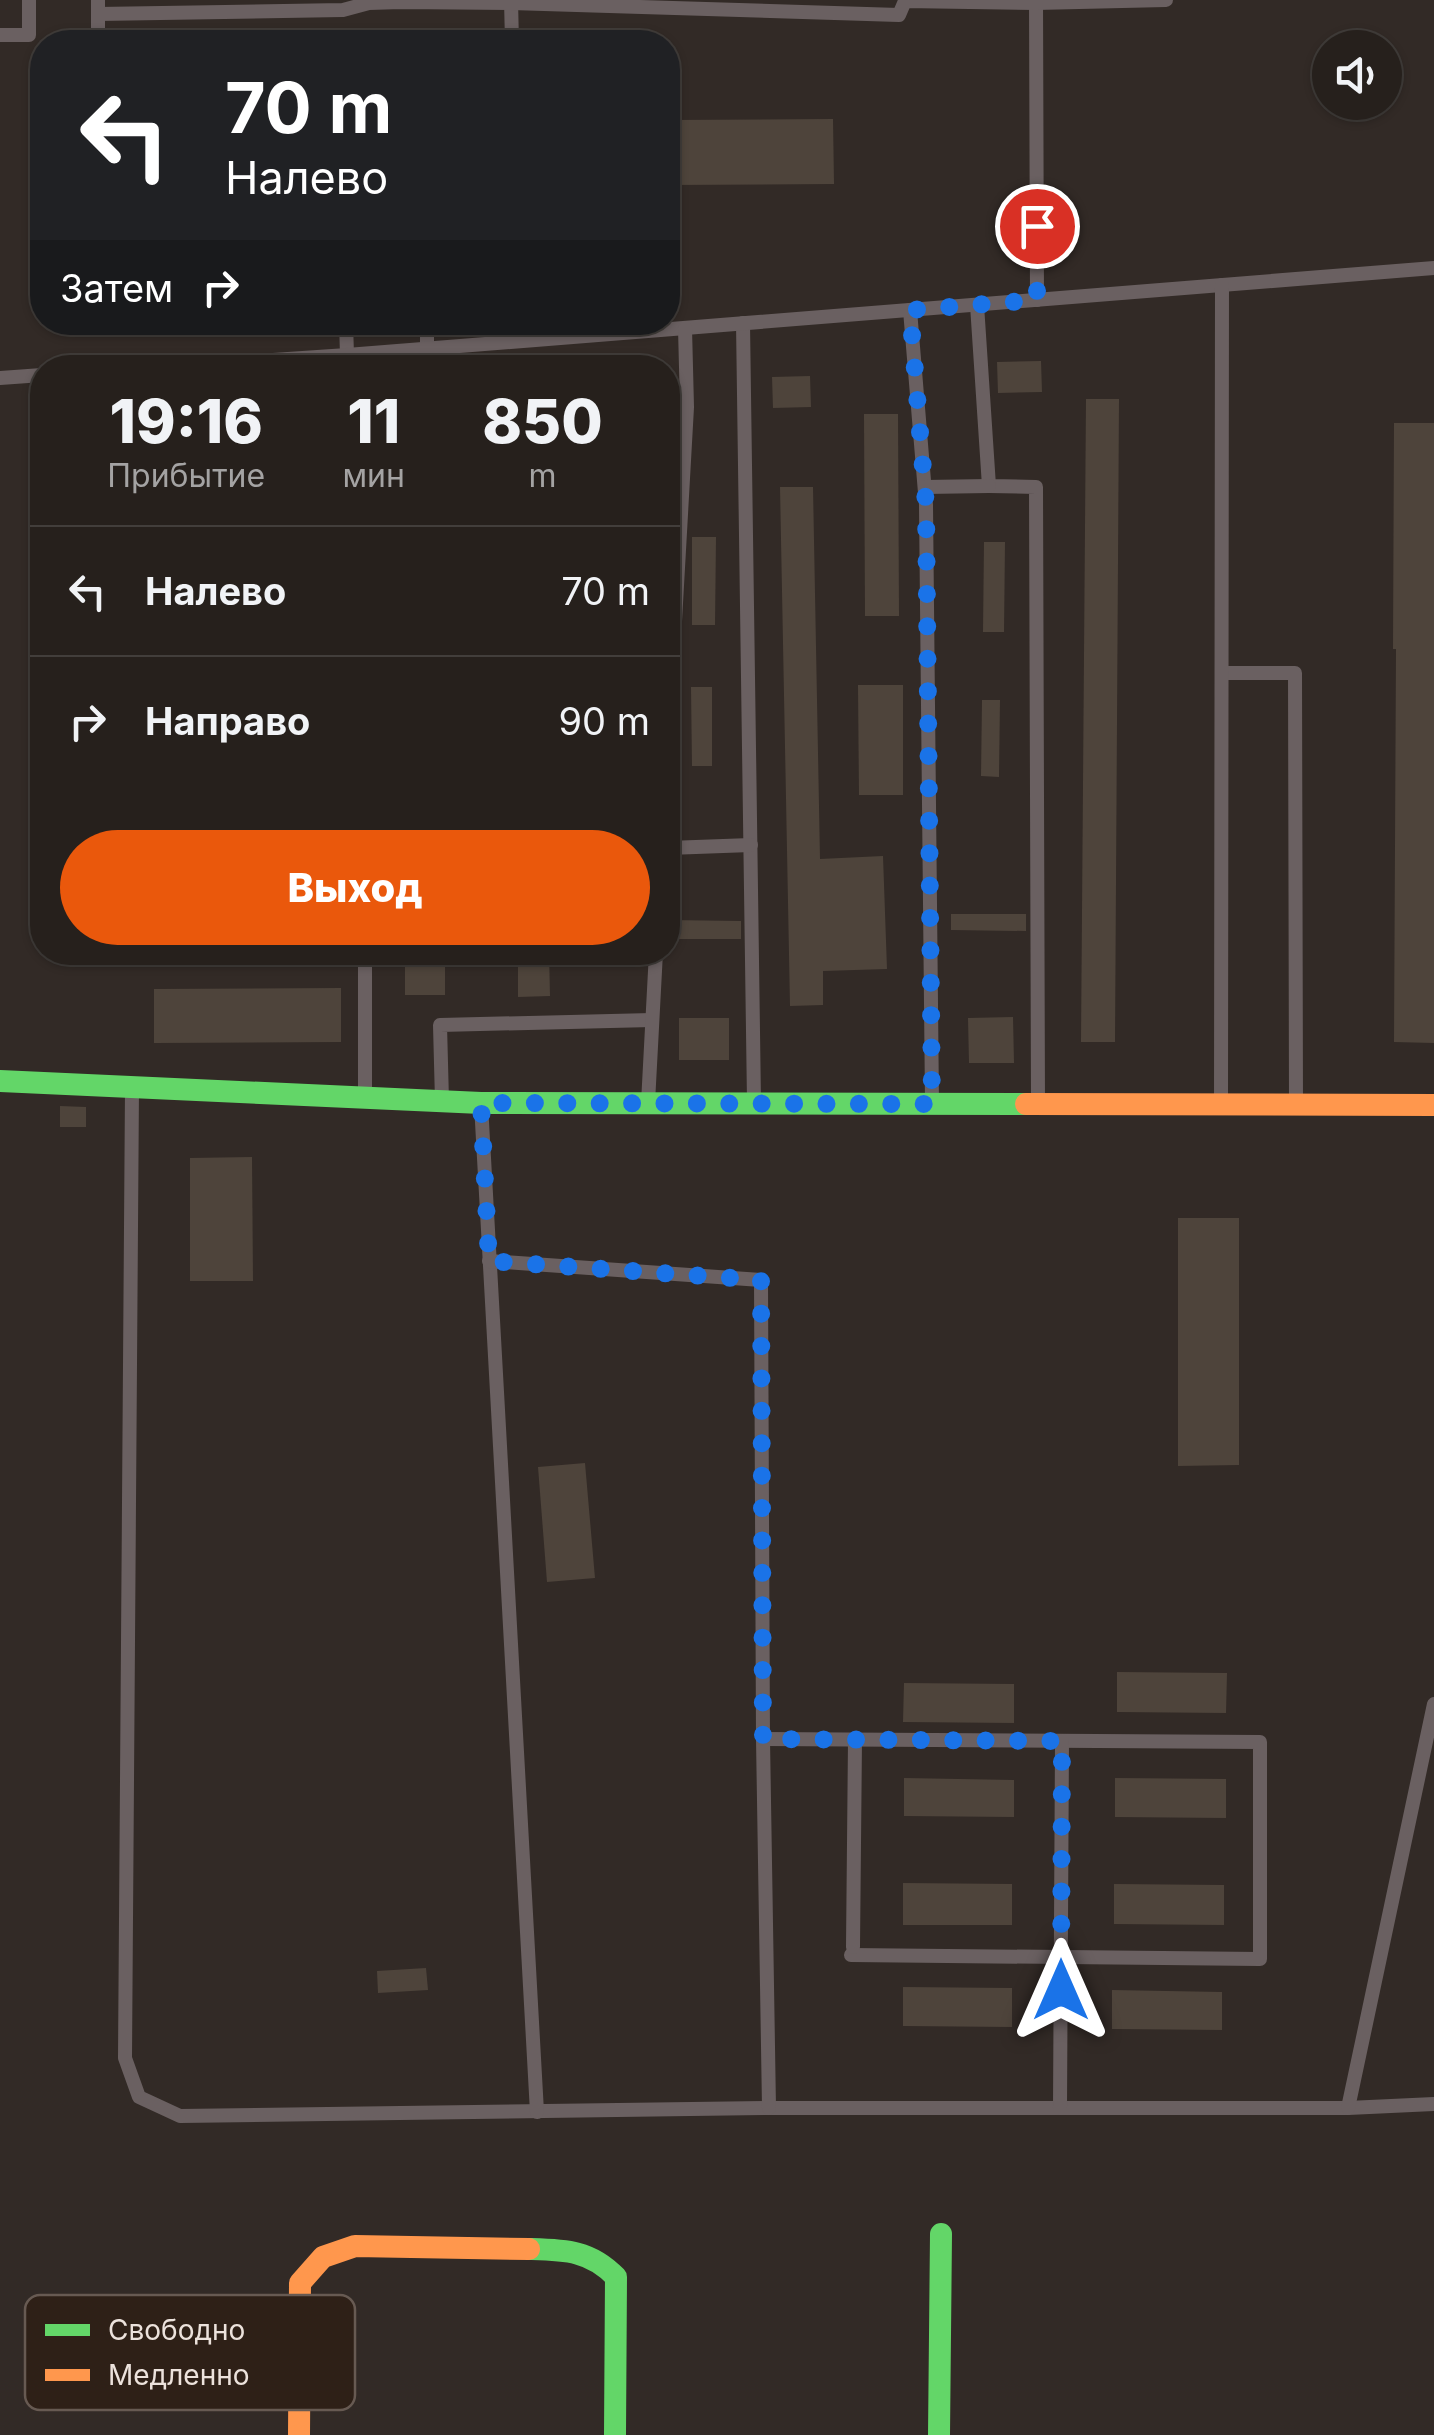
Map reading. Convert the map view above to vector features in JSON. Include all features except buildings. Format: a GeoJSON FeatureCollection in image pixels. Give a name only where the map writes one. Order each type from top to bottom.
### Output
{"type":"FeatureCollection","features":[{"type":"Feature","properties":{"kind":"street"},"geometry":{"type":"LineString","coordinates":[[0,1081],[481,1103],[1434,1106]]}},
{"type":"Feature","properties":{"kind":"street"},"geometry":{"type":"LineString","coordinates":[[940,2435],[941,2234]]}},
{"type":"Feature","properties":{"kind":"street"},"geometry":{"type":"LineString","coordinates":[[300,2295],[300,2283],[314,2263],[331,2250],[356,2246],[581,2252],[602,2262],[616,2277],[615,2435]]}},
{"type":"Feature","properties":{"kind":"street"},"geometry":{"type":"LineString","coordinates":[[299,2410],[299,2435]]}},
{"type":"Feature","properties":{"kind":"lane"},"geometry":{"type":"LineString","coordinates":[[0,35],[29,35],[29,0]]}},
{"type":"Feature","properties":{"kind":"lane"},"geometry":{"type":"LineString","coordinates":[[98,7],[343,10],[402,1],[511,1],[898,15],[906,1],[1166,0]]}},
{"type":"Feature","properties":{"kind":"lane"},"geometry":{"type":"LineString","coordinates":[[511,1],[512,30]]}},
{"type":"Feature","properties":{"kind":"lane"},"geometry":{"type":"LineString","coordinates":[[1036,2],[1037,300]]}},
{"type":"Feature","properties":{"kind":"lane"},"geometry":{"type":"LineString","coordinates":[[680,328],[1434,268]]}},
{"type":"Feature","properties":{"kind":"lane"},"geometry":{"type":"LineString","coordinates":[[1220,1105],[1222,285]]}},
{"type":"Feature","properties":{"kind":"lane"},"geometry":{"type":"LineString","coordinates":[[977,305],[989,486]]}},
{"type":"Feature","properties":{"kind":"lane"},"geometry":{"type":"LineString","coordinates":[[910,310],[925,487],[932,1104]]}},
{"type":"Feature","properties":{"kind":"lane"},"geometry":{"type":"LineString","coordinates":[[744,323],[754,1104]]}},
{"type":"Feature","properties":{"kind":"lane"},"geometry":{"type":"LineString","coordinates":[[680,532],[687,407],[685,328]]}},
{"type":"Feature","properties":{"kind":"lane"},"geometry":{"type":"LineString","coordinates":[[427,335],[427,348]]}},
{"type":"Feature","properties":{"kind":"lane"},"geometry":{"type":"LineString","coordinates":[[516,335],[516,342]]}},
{"type":"Feature","properties":{"kind":"lane"},"geometry":{"type":"LineString","coordinates":[[383,355],[600,335]]}},
{"type":"Feature","properties":{"kind":"lane"},"geometry":{"type":"LineString","coordinates":[[0,378],[30,376]]}},
{"type":"Feature","properties":{"kind":"lane"},"geometry":{"type":"LineString","coordinates":[[925,487],[1036,488],[1038,1104]]}},
{"type":"Feature","properties":{"kind":"lane"},"geometry":{"type":"LineString","coordinates":[[1222,673],[1295,673],[1296,1105]]}},
{"type":"Feature","properties":{"kind":"lane"},"geometry":{"type":"LineString","coordinates":[[680,848],[751,845]]}},
{"type":"Feature","properties":{"kind":"lane"},"geometry":{"type":"LineString","coordinates":[[365,965],[365,1098]]}},
{"type":"Feature","properties":{"kind":"lane"},"geometry":{"type":"LineString","coordinates":[[648,1104],[655,965]]}},
{"type":"Feature","properties":{"kind":"lane"},"geometry":{"type":"LineString","coordinates":[[442,1101],[440,1025],[652,1020]]}},
{"type":"Feature","properties":{"kind":"lane"},"geometry":{"type":"LineString","coordinates":[[132,1087],[125,2058],[138,2097],[180,2116],[769,2108],[1348,2108],[1434,2104]]}},
{"type":"Feature","properties":{"kind":"lane"},"geometry":{"type":"LineString","coordinates":[[481,1103],[537,2112]]}},
{"type":"Feature","properties":{"kind":"lane"},"geometry":{"type":"LineString","coordinates":[[489,1261],[761,1280],[769,2108]]}},
{"type":"Feature","properties":{"kind":"lane"},"geometry":{"type":"LineString","coordinates":[[1348,2108],[1434,1704]]}},
{"type":"Feature","properties":{"kind":"lane"},"geometry":{"type":"LineString","coordinates":[[763,1739],[1260,1742],[1260,1960],[852,1951],[855,1740]]}},
{"type":"Feature","properties":{"kind":"lane"},"geometry":{"type":"LineString","coordinates":[[1060,2108],[1062,1741]]}},
{"type":"Feature","properties":{"kind":"traffic: fast"},"geometry":{"type":"LineString","coordinates":[[0,1081],[481,1103],[1026,1104]]}},
{"type":"Feature","properties":{"kind":"traffic: fast"},"geometry":{"type":"LineString","coordinates":[[939,2435],[941,2234]]}},
{"type":"Feature","properties":{"kind":"traffic: fast"},"geometry":{"type":"LineString","coordinates":[[529,2249],[587,2257],[616,2277],[615,2435]]}},
{"type":"Feature","properties":{"kind":"traffic: slow"},"geometry":{"type":"LineString","coordinates":[[1026,1104],[1434,1105]]}},
{"type":"Feature","properties":{"kind":"traffic: slow"},"geometry":{"type":"LineString","coordinates":[[300,2295],[300,2283],[323,2257],[355,2246],[529,2249]]}},
{"type":"Feature","properties":{"kind":"traffic: slow"},"geometry":{"type":"LineString","coordinates":[[299,2410],[299,2435]]}},
{"type":"Feature","properties":{"kind":"route"},"geometry":{"type":"LineString","coordinates":[[1037,226],[1037,300],[910,310],[926,505],[932,1104],[481,1103],[489,1261],[761,1280],[763,1739],[1062,1741],[1061,1990]]}}]}
